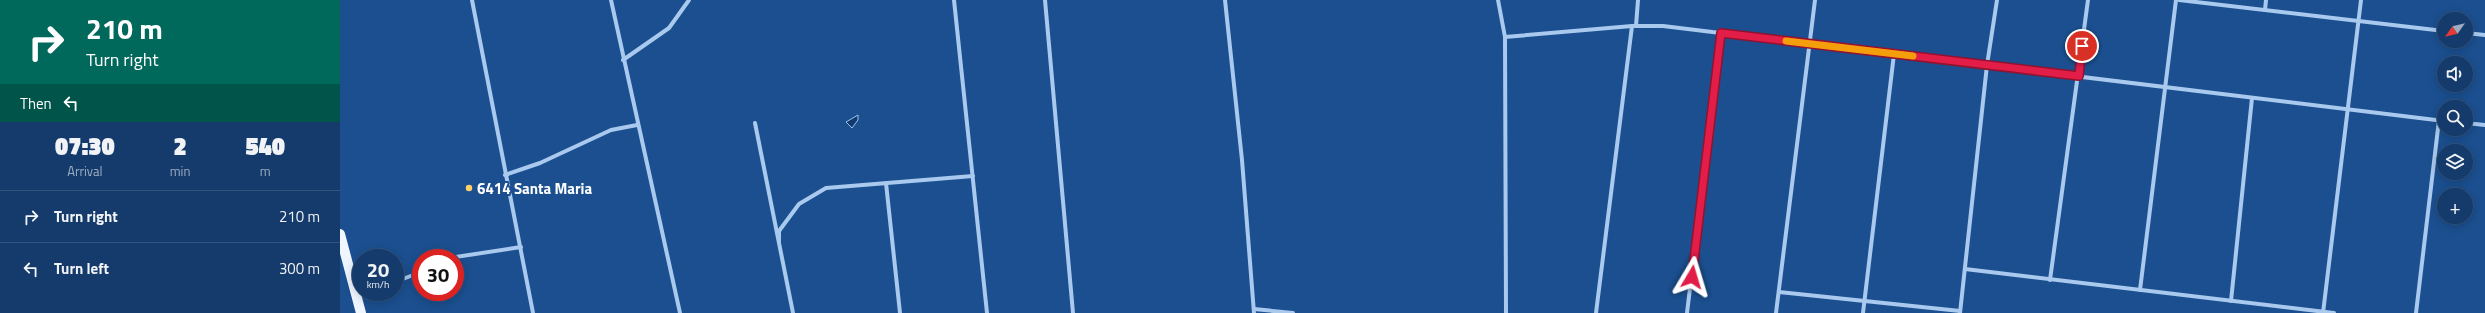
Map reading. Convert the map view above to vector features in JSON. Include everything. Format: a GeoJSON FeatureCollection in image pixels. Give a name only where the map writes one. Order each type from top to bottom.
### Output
{"type":"FeatureCollection","features":[{"type":"Feature","properties":{"kind":"main road"},"geometry":{"type":"LineString","coordinates":[[340,234],[352,272]]}},
{"type":"Feature","properties":{"kind":"main road"},"geometry":{"type":"LineString","coordinates":[[359,301],[361,313]]}},
{"type":"Feature","properties":{"kind":"street"},"geometry":{"type":"LineString","coordinates":[[472,0],[533,313]]}},
{"type":"Feature","properties":{"kind":"street"},"geometry":{"type":"LineString","coordinates":[[611,0],[637,125],[680,313]]}},
{"type":"Feature","properties":{"kind":"street"},"geometry":{"type":"LineString","coordinates":[[623,60],[669,28],[689,0]]}},
{"type":"Feature","properties":{"kind":"street"},"geometry":{"type":"LineString","coordinates":[[954,0],[987,313]]}},
{"type":"Feature","properties":{"kind":"street"},"geometry":{"type":"LineString","coordinates":[[1045,0],[1073,313]]}},
{"type":"Feature","properties":{"kind":"street"},"geometry":{"type":"LineString","coordinates":[[1225,0],[1244,174],[1254,311],[1294,313]]}},
{"type":"Feature","properties":{"kind":"street"},"geometry":{"type":"LineString","coordinates":[[1498,0],[1505,37],[1506,313]]}},
{"type":"Feature","properties":{"kind":"street"},"geometry":{"type":"LineString","coordinates":[[1596,313],[1638,0]]}},
{"type":"Feature","properties":{"kind":"street"},"geometry":{"type":"LineString","coordinates":[[1776,313],[1808,44],[1815,0]]}},
{"type":"Feature","properties":{"kind":"street"},"geometry":{"type":"LineString","coordinates":[[1779,292],[1960,312],[1987,65],[1997,0]]}},
{"type":"Feature","properties":{"kind":"street"},"geometry":{"type":"LineString","coordinates":[[2050,280],[2079,76],[2088,0]]}},
{"type":"Feature","properties":{"kind":"street"},"geometry":{"type":"LineString","coordinates":[[2140,290],[2177,0],[2437,29]]}},
{"type":"Feature","properties":{"kind":"street"},"geometry":{"type":"LineString","coordinates":[[2265,10],[2266,0]]}},
{"type":"Feature","properties":{"kind":"street"},"geometry":{"type":"LineString","coordinates":[[2323,312],[2361,0]]}},
{"type":"Feature","properties":{"kind":"street"},"geometry":{"type":"LineString","coordinates":[[1505,37],[1634,26],[1663,26],[2437,119]]}},
{"type":"Feature","properties":{"kind":"street"},"geometry":{"type":"LineString","coordinates":[[1687,313],[1721,33]]}},
{"type":"Feature","properties":{"kind":"street"},"geometry":{"type":"LineString","coordinates":[[2473,34],[2485,35]]}},
{"type":"Feature","properties":{"kind":"street"},"geometry":{"type":"LineString","coordinates":[[1863,313],[1894,54]]}},
{"type":"Feature","properties":{"kind":"street"},"geometry":{"type":"LineString","coordinates":[[2231,301],[2252,98]]}},
{"type":"Feature","properties":{"kind":"street"},"geometry":{"type":"LineString","coordinates":[[755,123],[793,313]]}},
{"type":"Feature","properties":{"kind":"street"},"geometry":{"type":"LineString","coordinates":[[2473,124],[2485,125]]}},
{"type":"Feature","properties":{"kind":"street"},"geometry":{"type":"LineString","coordinates":[[505,175],[540,163],[611,130],[637,125]]}},
{"type":"Feature","properties":{"kind":"street"},"geometry":{"type":"LineString","coordinates":[[2416,313],[2440,136]]}},
{"type":"Feature","properties":{"kind":"street"},"geometry":{"type":"LineString","coordinates":[[779,242],[780,231],[784,223],[799,204],[826,188],[973,176]]}},
{"type":"Feature","properties":{"kind":"street"},"geometry":{"type":"LineString","coordinates":[[886,183],[900,313]]}},
{"type":"Feature","properties":{"kind":"street"},"geometry":{"type":"LineString","coordinates":[[464,256],[520,247]]}},
{"type":"Feature","properties":{"kind":"street"},"geometry":{"type":"LineString","coordinates":[[1965,269],[2334,313]]}},
{"type":"Feature","properties":{"kind":"water"},"geometry":{"type":"Polygon","coordinates":[[[858,115],[858,120],[852,128],[846,122],[858,115]]]}},
{"type":"Feature","properties":{"kind":"slow traffic"},"geometry":{"type":"LineString","coordinates":[[1786,41],[1913,56]]}},
{"type":"Feature","properties":{"kind":"place","name":"6414 Santa Maria"},"geometry":{"type":"Point","coordinates":[469,188]}},
{"type":"Feature","properties":{"kind":"route"},"geometry":{"type":"LineString","coordinates":[[1692,277],[1721,33],[2079,76],[2082,46]]}}]}
